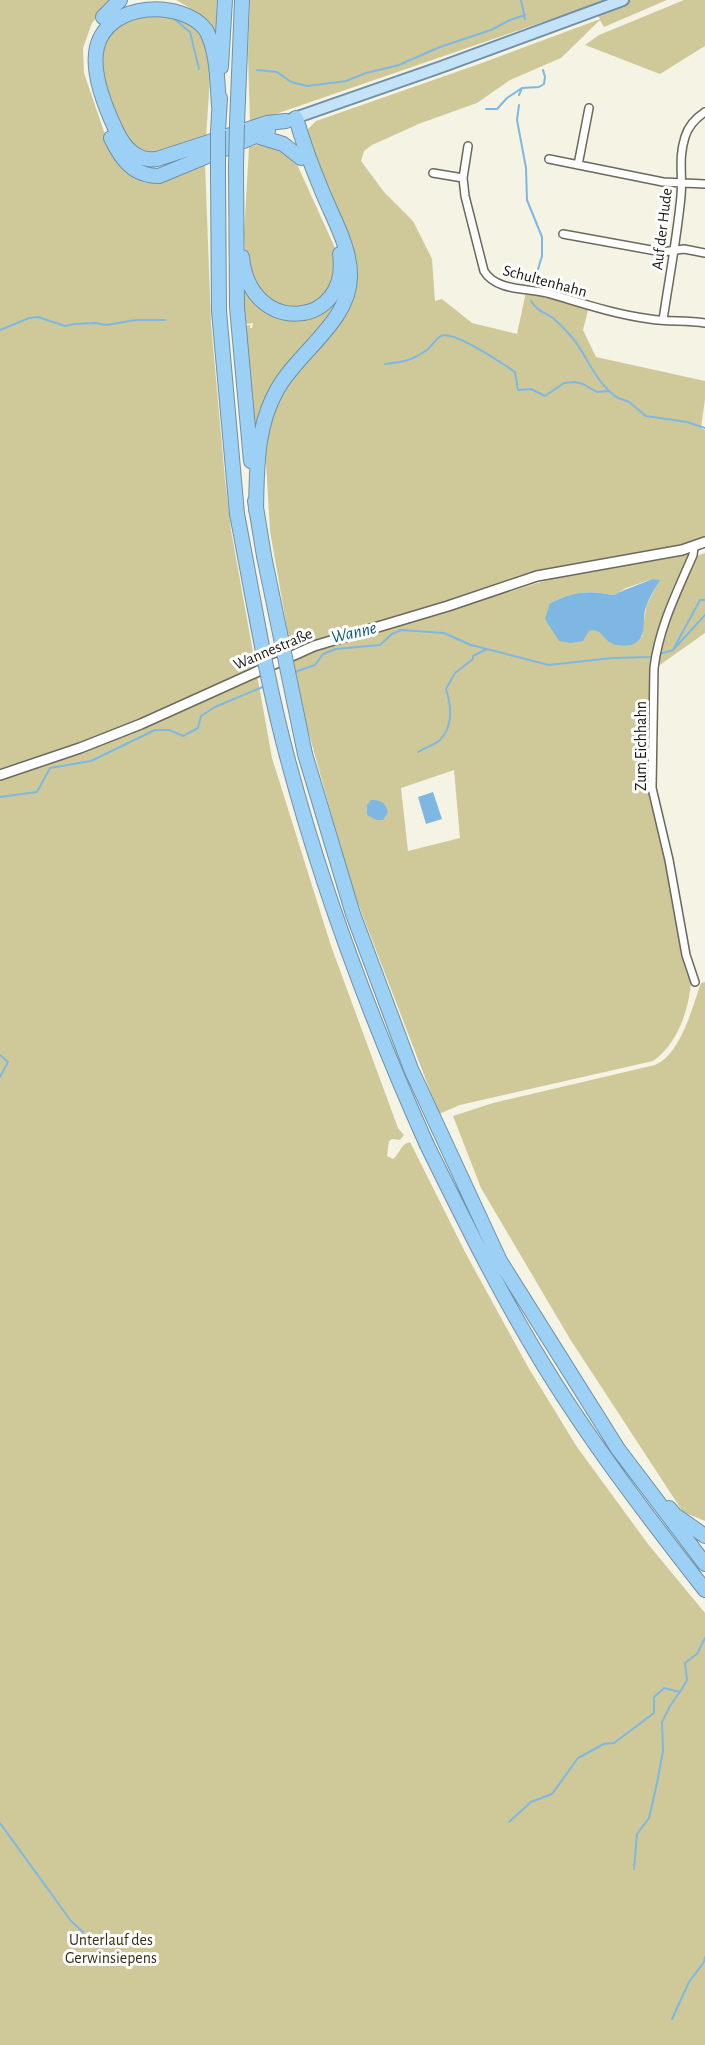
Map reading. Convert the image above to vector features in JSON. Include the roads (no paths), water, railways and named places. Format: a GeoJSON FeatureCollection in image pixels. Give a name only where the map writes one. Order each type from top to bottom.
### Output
{"type":"FeatureCollection","features":[{"type":"Feature","properties":{"kind":"highway"},"geometry":{"type":"LineString","coordinates":[[120,0],[105,14],[96,28],[90,43],[89,60],[92,82],[102,116],[117,151],[127,164],[146,175],[159,176],[291,120]]}},
{"type":"Feature","properties":{"kind":"highway"},"geometry":{"type":"LineString","coordinates":[[225,0],[218,130],[219,310],[237,514],[270,686],[305,818],[337,921],[399,1081],[427,1145],[489,1269],[541,1360],[600,1448],[705,1590]]}},
{"type":"Feature","properties":{"kind":"highway"},"geometry":{"type":"LineString","coordinates":[[242,0],[236,166],[237,307],[256,511],[288,681],[305,754],[353,914],[411,1069],[500,1261],[618,1449],[705,1564]]}},
{"type":"Feature","properties":{"kind":"highway"},"geometry":{"type":"LineString","coordinates":[[219,106],[215,61],[210,41],[202,23],[188,11],[168,3],[147,1],[127,7],[105,27],[96,48],[96,70],[115,127],[125,146],[135,156],[157,159],[267,123],[291,120]]}},
{"type":"Feature","properties":{"kind":"highway"},"geometry":{"type":"LineString","coordinates":[[236,190],[243,267],[255,295],[266,306],[280,312],[298,314],[313,310],[329,298],[338,284],[340,258],[337,244],[301,158],[291,120]]}},
{"type":"Feature","properties":{"kind":"highway"},"geometry":{"type":"LineString","coordinates":[[256,511],[258,448],[269,407],[292,366],[339,313],[347,296],[351,278],[344,244],[291,120]]}},
{"type":"Feature","properties":{"kind":"highway"},"geometry":{"type":"LineString","coordinates":[[257,136],[283,144],[301,158]]}},
{"type":"Feature","properties":{"kind":"highway"},"geometry":{"type":"LineString","coordinates":[[618,1449],[675,1515],[705,1536]]}},
{"type":"Feature","properties":{"kind":"main road"},"geometry":{"type":"LineString","coordinates":[[291,120],[441,68],[623,0]]}},
{"type":"Feature","properties":{"kind":"street"},"geometry":{"type":"LineString","coordinates":[[578,165],[589,108]]}},
{"type":"Feature","properties":{"kind":"street","name":"Auf der Hude"},"geometry":{"type":"LineString","coordinates":[[663,320],[682,183],[680,165],[684,138],[692,123],[705,112]]}},
{"type":"Feature","properties":{"kind":"street","name":"Schultenhahn"},"geometry":{"type":"LineString","coordinates":[[468,146],[463,178],[465,196],[484,271],[490,280],[500,285],[545,293],[598,309],[663,320]]}},
{"type":"Feature","properties":{"kind":"street"},"geometry":{"type":"LineString","coordinates":[[549,159],[663,182],[705,184]]}},
{"type":"Feature","properties":{"kind":"street"},"geometry":{"type":"LineString","coordinates":[[433,173],[463,178]]}},
{"type":"Feature","properties":{"kind":"street"},"geometry":{"type":"LineString","coordinates":[[563,234],[662,252],[688,250],[705,253]]}},
{"type":"Feature","properties":{"kind":"street"},"geometry":{"type":"LineString","coordinates":[[663,320],[705,323]]}},
{"type":"Feature","properties":{"kind":"street","name":"Wannestraße"},"geometry":{"type":"LineString","coordinates":[[0,775],[80,748],[141,724],[314,646],[448,606],[537,576],[694,547],[705,542]]}},
{"type":"Feature","properties":{"kind":"street","name":"Zum Eichhahn"},"geometry":{"type":"LineString","coordinates":[[694,547],[693,555],[663,623],[656,649],[652,788],[669,860],[686,955],[695,982]]}},
{"type":"Feature","properties":{"kind":"water"},"geometry":{"type":"Polygon","coordinates":[[[652,579],[660,580],[645,610],[641,638],[632,644],[625,646],[614,644],[593,630],[589,631],[583,641],[571,643],[559,641],[545,619],[550,603],[567,596],[588,592],[614,595],[652,579]]]}},
{"type":"Feature","properties":{"kind":"water"},"geometry":{"type":"Polygon","coordinates":[[[433,792],[442,819],[426,824],[418,797],[433,792]]]}},
{"type":"Feature","properties":{"kind":"water"},"geometry":{"type":"Polygon","coordinates":[[[371,800],[384,804],[388,812],[383,820],[367,815],[367,805],[371,800]]]}},
{"type":"Feature","properties":{"kind":"waterway"},"geometry":{"type":"LineString","coordinates":[[521,0],[525,19]]}},
{"type":"Feature","properties":{"kind":"waterway"},"geometry":{"type":"LineString","coordinates":[[257,70],[277,72],[291,82],[307,86],[346,81],[366,73],[399,65],[525,15]]}},
{"type":"Feature","properties":{"kind":"waterway"},"geometry":{"type":"LineString","coordinates":[[173,18],[190,32],[199,69]]}},
{"type":"Feature","properties":{"kind":"waterway"},"geometry":{"type":"LineString","coordinates":[[522,88],[539,87],[544,84],[543,70]]}},
{"type":"Feature","properties":{"kind":"waterway"},"geometry":{"type":"LineString","coordinates":[[486,109],[497,109],[507,98],[522,88],[519,95]]}},
{"type":"Feature","properties":{"kind":"waterway"},"geometry":{"type":"LineString","coordinates":[[519,105],[517,120],[526,168],[527,200],[542,237],[542,256],[536,276]]}},
{"type":"Feature","properties":{"kind":"waterway"},"geometry":{"type":"LineString","coordinates":[[531,301],[568,333],[608,390]]}},
{"type":"Feature","properties":{"kind":"waterway"},"geometry":{"type":"LineString","coordinates":[[0,330],[29,318],[38,317],[65,326],[165,320]]}},
{"type":"Feature","properties":{"kind":"waterway"},"geometry":{"type":"LineString","coordinates":[[385,364],[412,358],[428,349],[441,336],[447,335],[467,343],[515,372],[518,390],[531,389],[545,396],[564,383],[575,382],[597,392],[609,391],[616,397],[629,402],[646,416],[687,422],[705,428]]}},
{"type":"Feature","properties":{"kind":"waterway"},"geometry":{"type":"LineString","coordinates":[[674,648],[700,600],[705,600]]}},
{"type":"Feature","properties":{"kind":"waterway","name":"Wanne"},"geometry":{"type":"LineString","coordinates":[[295,672],[315,665],[323,654],[336,649],[380,645],[392,634],[401,630],[444,633],[471,645],[549,665],[612,658],[650,657],[673,650],[705,615]]}},
{"type":"Feature","properties":{"kind":"waterway"},"geometry":{"type":"LineString","coordinates":[[418,752],[440,740],[448,728],[450,708],[446,689],[455,673],[473,659],[473,656],[487,649]]}},
{"type":"Feature","properties":{"kind":"waterway","name":"Wanne"},"geometry":{"type":"LineString","coordinates":[[0,797],[37,792],[50,768],[91,761],[155,730],[169,730],[183,736],[198,728],[201,716],[215,707],[265,686]]}},
{"type":"Feature","properties":{"kind":"waterway"},"geometry":{"type":"LineString","coordinates":[[0,1055],[8,1062],[0,1077]]}},
{"type":"Feature","properties":{"kind":"waterway"},"geometry":{"type":"LineString","coordinates":[[509,1822],[531,1802],[552,1794],[578,1758],[604,1744],[614,1743],[654,1713],[654,1697],[664,1688],[680,1692],[687,1680],[685,1663],[697,1654],[705,1638]]}},
{"type":"Feature","properties":{"kind":"waterway"},"geometry":{"type":"LineString","coordinates":[[634,1869],[637,1834],[649,1818],[657,1783],[663,1751],[662,1722],[679,1693]]}},
{"type":"Feature","properties":{"kind":"waterway"},"geometry":{"type":"LineString","coordinates":[[0,1823],[71,1921],[83,1932]]}},
{"type":"Feature","properties":{"kind":"waterway"},"geometry":{"type":"LineString","coordinates":[[672,2019],[689,1982],[704,1962],[705,1957]]}},
{"type":"Feature","properties":{"kind":"park label","name":"Unterlauf des Gerwinsiepens"},"geometry":{"type":"Point","coordinates":[111,1949]}}]}
